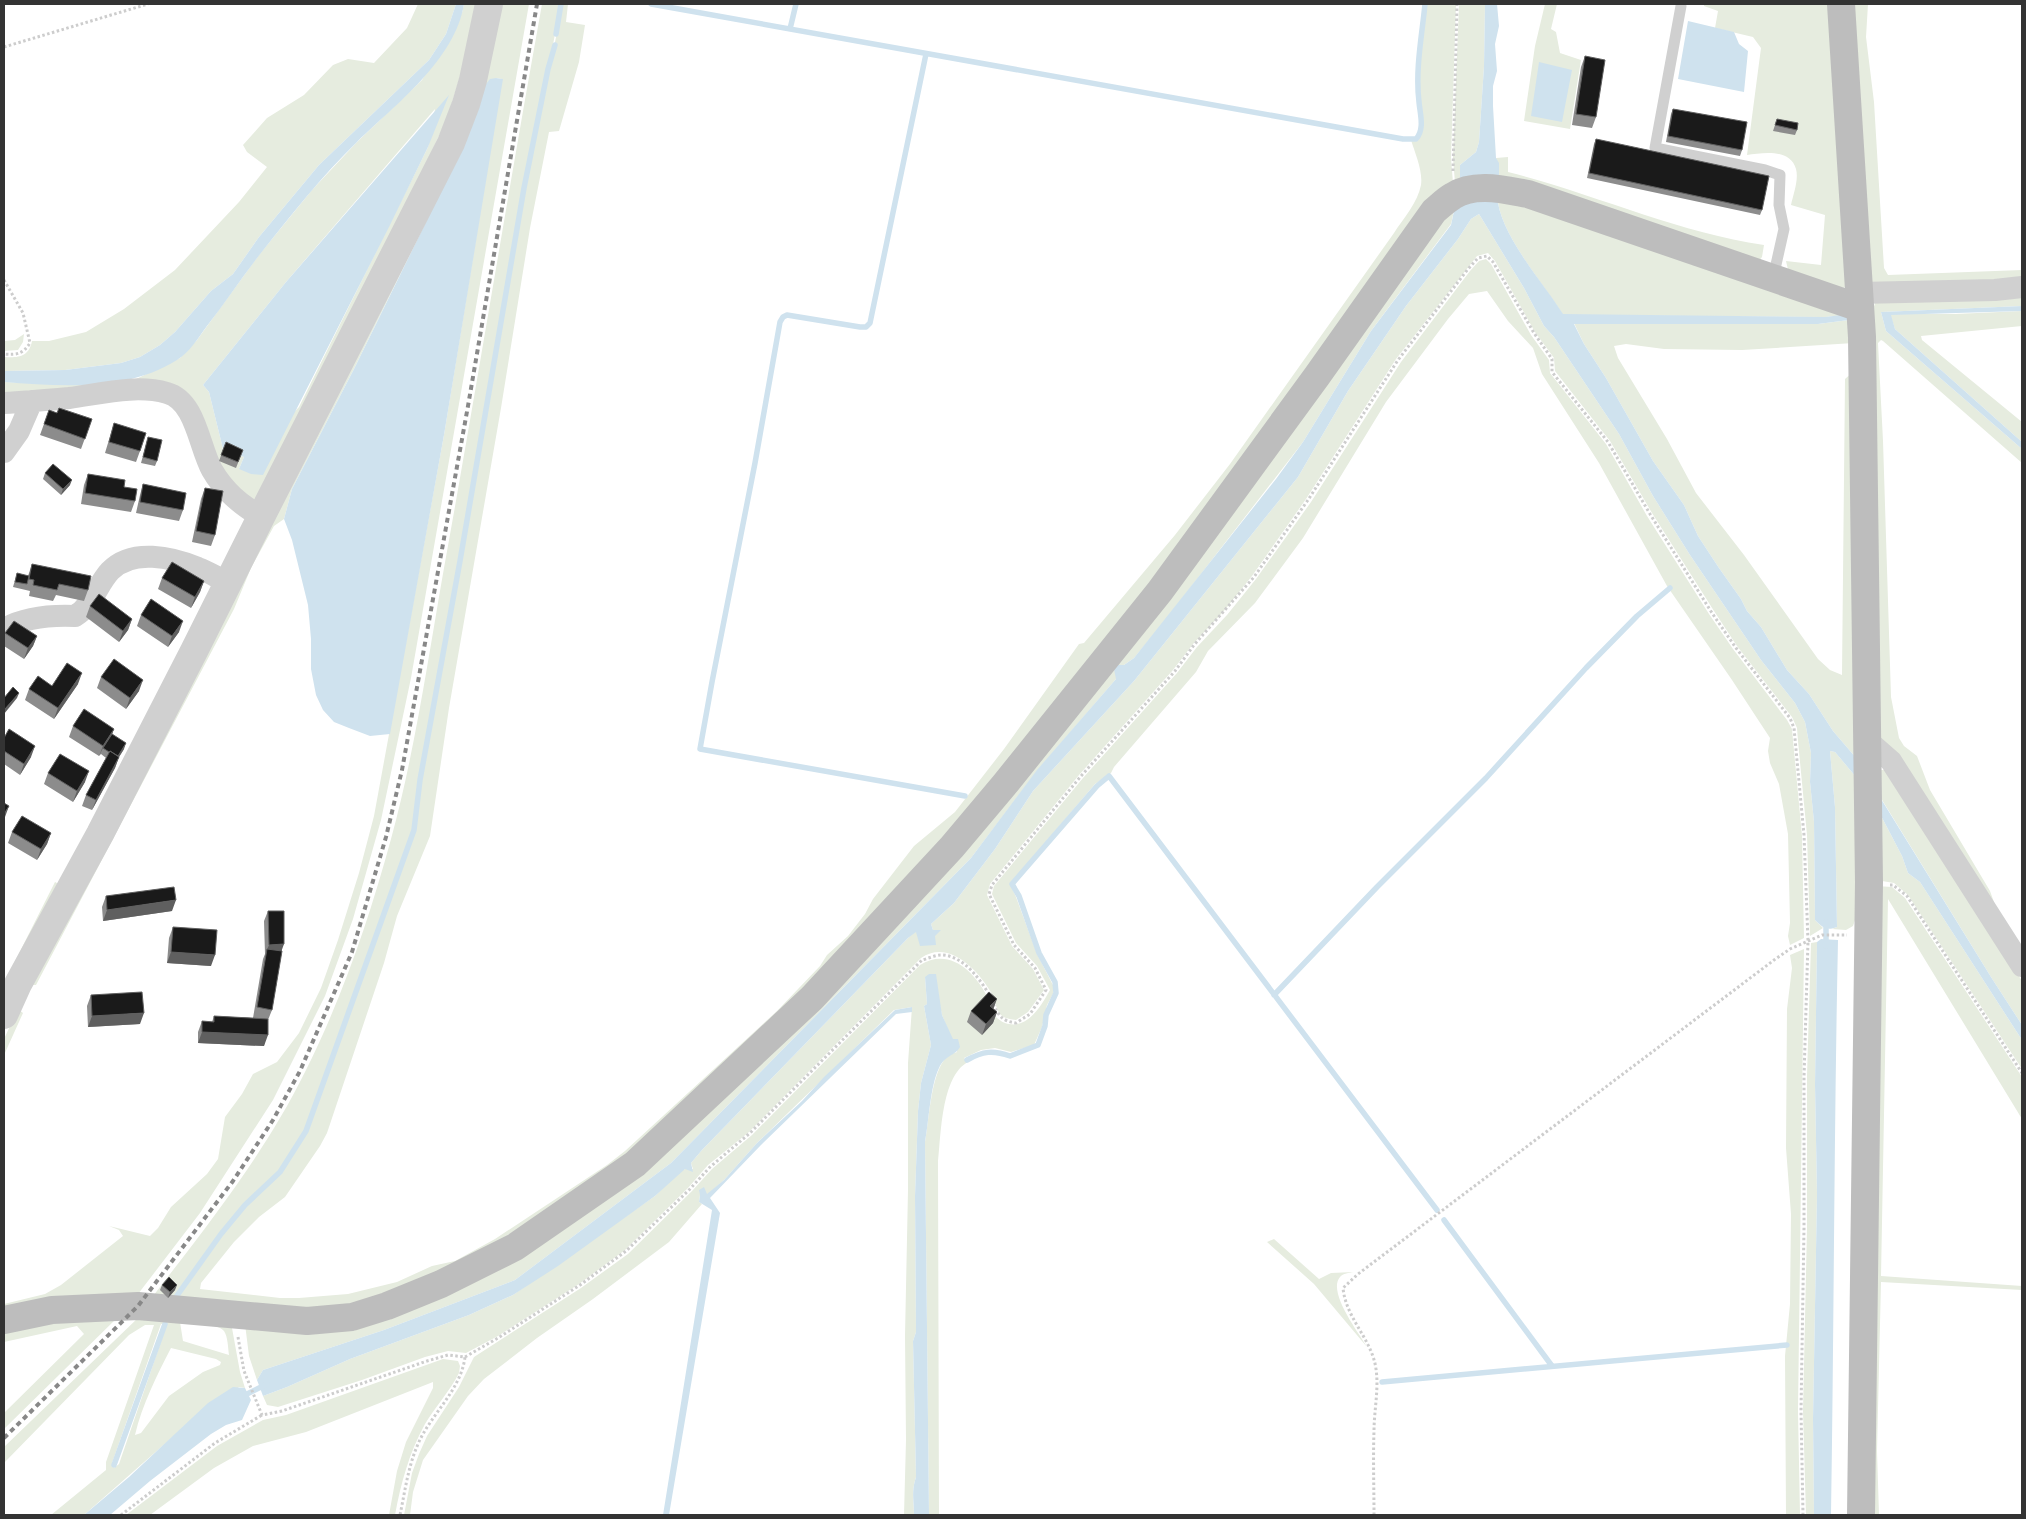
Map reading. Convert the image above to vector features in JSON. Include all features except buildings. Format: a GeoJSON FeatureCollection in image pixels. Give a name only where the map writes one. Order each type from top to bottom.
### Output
{"type":"FeatureCollection","features":[{"type":"Feature","properties":{"kind":"main road"},"geometry":{"type":"LineString","coordinates":[[1841,4],[1861,312],[1868,796],[1869,882],[1861,1515]]}},
{"type":"Feature","properties":{"kind":"main road"},"geometry":{"type":"LineString","coordinates":[[4,1320],[52,1310],[138,1306],[234,1313],[307,1321],[352,1317],[386,1306],[441,1284],[516,1247],[635,1164],[812,998],[952,848],[1160,591],[1317,376],[1434,211],[1479,190],[1528,194],[1773,278],[1861,312]]}},
{"type":"Feature","properties":{"kind":"street"},"geometry":{"type":"LineString","coordinates":[[4,1015],[18,984],[100,834],[451,143],[466,104],[489,4]]}},
{"type":"Feature","properties":{"kind":"street"},"geometry":{"type":"LineString","coordinates":[[1861,312],[1986,291],[2022,287]]}},
{"type":"Feature","properties":{"kind":"street"},"geometry":{"type":"LineString","coordinates":[[4,403],[137,388],[168,393],[177,398],[194,419],[203,453],[226,490],[241,505],[261,517]]}},
{"type":"Feature","properties":{"kind":"street"},"geometry":{"type":"LineString","coordinates":[[4,452],[19,432],[32,401]]}},
{"type":"Feature","properties":{"kind":"street"},"geometry":{"type":"LineString","coordinates":[[4,629],[13,624],[28,620],[53,616],[75,616],[88,605],[110,571],[121,562],[138,557],[155,557],[179,562],[229,582]]}},
{"type":"Feature","properties":{"kind":"street"},"geometry":{"type":"LineString","coordinates":[[1867,751],[1891,761],[2022,966]]}},
{"type":"Feature","properties":{"kind":"lane"},"geometry":{"type":"LineString","coordinates":[[1681,6],[1655,148],[1765,170],[1780,175],[1779,206],[1784,229],[1773,278]]}},
{"type":"Feature","properties":{"kind":"path"},"geometry":{"type":"LineString","coordinates":[[4,47],[148,4]]}},
{"type":"Feature","properties":{"kind":"path"},"geometry":{"type":"LineString","coordinates":[[1458,4],[1452,158],[1479,190]]}},
{"type":"Feature","properties":{"kind":"path"},"geometry":{"type":"LineString","coordinates":[[121,1515],[215,1443],[262,1415],[282,1411],[363,1384],[427,1360],[448,1355],[465,1357],[580,1285],[626,1252],[710,1167],[750,1133],[922,960],[940,955],[960,961],[970,969],[989,994],[999,1016],[1007,1021],[1016,1023],[1030,1014],[1046,990],[1035,968],[1014,945],[989,894],[992,885],[1081,776],[1175,672],[1194,645],[1254,577],[1308,500],[1398,360],[1478,258],[1487,256],[1493,262],[1534,333],[1552,359],[1552,372],[1608,442],[1650,514],[1712,612],[1736,648],[1790,718],[1794,728],[1804,835],[1808,941],[1804,1076],[1801,1411],[1803,1515]]}},
{"type":"Feature","properties":{"kind":"path"},"geometry":{"type":"LineString","coordinates":[[4,280],[23,313],[30,342],[25,351],[17,355],[4,354]]}},
{"type":"Feature","properties":{"kind":"path"},"geometry":{"type":"LineString","coordinates":[[1869,882],[1893,885],[1906,896],[2022,1073]]}},
{"type":"Feature","properties":{"kind":"path"},"geometry":{"type":"LineString","coordinates":[[1374,1515],[1376,1370],[1370,1346],[1353,1320],[1344,1300],[1343,1288],[1358,1274],[1774,960],[1822,935],[1842,935]]}},
{"type":"Feature","properties":{"kind":"path"},"geometry":{"type":"LineString","coordinates":[[234,1313],[244,1371],[262,1415]]}},
{"type":"Feature","properties":{"kind":"path"},"geometry":{"type":"LineString","coordinates":[[400,1515],[408,1475],[418,1444],[433,1416],[460,1377],[465,1357]]}},
{"type":"Feature","properties":{"kind":"shaded area"},"geometry":{"type":"Polygon","coordinates":[[[418,4],[456,4],[446,34],[429,60],[319,165],[259,237],[233,274],[211,291],[175,332],[160,345],[140,357],[121,363],[65,370],[4,371],[4,357],[14,357],[26,353],[32,341],[49,341],[86,332],[124,309],[175,270],[239,202],[267,167],[247,152],[243,145],[267,118],[304,95],[333,65],[348,59],[374,63],[407,28],[418,4]]]}},
{"type":"Feature","properties":{"kind":"shaded area"},"geometry":{"type":"Polygon","coordinates":[[[464,4],[478,4],[467,53],[447,119],[386,247],[254,504],[228,484],[186,396],[4,398],[4,382],[49,384],[101,383],[136,379],[180,358],[197,340],[259,255],[312,190],[357,142],[422,80],[462,13],[464,4]],[[435,109],[286,282],[203,385],[209,392],[223,449],[244,457],[239,469],[299,407],[428,147],[435,109]]]}},
{"type":"Feature","properties":{"kind":"shaded area"},"geometry":{"type":"Polygon","coordinates":[[[497,4],[529,4],[411,678],[381,820],[353,919],[325,996],[273,1100],[200,1213],[135,1298],[4,1311],[4,1304],[45,1294],[61,1285],[123,1236],[119,1230],[109,1226],[150,1236],[158,1228],[171,1207],[207,1174],[218,1159],[225,1117],[242,1094],[253,1074],[277,1062],[299,1033],[321,988],[359,873],[374,816],[444,435],[502,79],[496,78],[354,369],[292,489],[284,519],[274,526],[251,568],[234,609],[36,985],[29,985],[365,327],[497,4]]]}},
{"type":"Feature","properties":{"kind":"shaded area"},"geometry":{"type":"Polygon","coordinates":[[[542,4],[560,4],[522,190],[460,560],[423,762],[413,830],[305,1131],[279,1172],[245,1204],[174,1298],[150,1300],[233,1190],[289,1103],[343,987],[373,899],[400,806],[420,705],[542,4]]]}},
{"type":"Feature","properties":{"kind":"shaded area"},"geometry":{"type":"Polygon","coordinates":[[[562,4],[568,4],[566,22],[585,25],[579,62],[559,131],[549,132],[530,228],[449,708],[430,836],[397,916],[384,963],[327,1133],[285,1197],[259,1217],[234,1242],[201,1283],[200,1289],[280,1298],[348,1294],[397,1282],[432,1266],[455,1261],[495,1239],[607,1165],[625,1151],[777,1011],[820,966],[827,955],[848,936],[865,914],[873,899],[914,846],[955,812],[1004,749],[1079,644],[1084,643],[1175,535],[1230,464],[1410,210],[1417,198],[1421,185],[1420,168],[1411,140],[1416,140],[1422,127],[1418,78],[1425,4],[1456,4],[1451,158],[1453,183],[1246,462],[1017,754],[832,966],[627,1159],[455,1269],[346,1306],[315,1308],[177,1297],[246,1205],[281,1173],[307,1132],[415,830],[430,728],[469,514],[524,190],[562,4]]]}},
{"type":"Feature","properties":{"kind":"shaded area"},"geometry":{"type":"Polygon","coordinates":[[[1459,4],[1485,4],[1484,66],[1479,142],[1476,152],[1460,165],[1460,180],[1455,183],[1453,158],[1459,4]]]}},
{"type":"Feature","properties":{"kind":"shaded area"},"geometry":{"type":"Polygon","coordinates":[[[1545,4],[1557,4],[1551,29],[1556,32],[1560,53],[1581,60],[1570,129],[1524,121],[1535,46],[1545,4]]]}},
{"type":"Feature","properties":{"kind":"shaded area"},"geometry":{"type":"Polygon","coordinates":[[[1704,4],[1834,4],[1848,284],[1844,288],[1789,274],[1786,261],[1821,265],[1825,215],[1791,205],[1797,173],[1793,162],[1788,158],[1775,153],[1747,155],[1761,48],[1753,37],[1715,28],[1718,11],[1704,6],[1704,4]]]}},
{"type":"Feature","properties":{"kind":"shaded area"},"geometry":{"type":"Polygon","coordinates":[[[1853,4],[1868,4],[1866,37],[1874,102],[1884,268],[1888,275],[2022,270],[2022,279],[1872,285],[1853,4]]]}},
{"type":"Feature","properties":{"kind":"shaded area"},"geometry":{"type":"Polygon","coordinates":[[[1508,157],[1508,172],[1667,222],[1731,239],[1764,245],[1762,257],[1758,262],[1499,180],[1496,158],[1508,157]]]}},
{"type":"Feature","properties":{"kind":"shaded area"},"geometry":{"type":"Polygon","coordinates":[[[1497,195],[1549,208],[1851,308],[1854,343],[1742,350],[1664,349],[1626,344],[1614,346],[1618,358],[1667,439],[1696,493],[1744,555],[1818,659],[1830,670],[1842,675],[1845,379],[1854,371],[1857,759],[1833,731],[1809,694],[1787,670],[1761,627],[1747,611],[1741,599],[1698,536],[1684,505],[1653,461],[1606,378],[1584,344],[1574,323],[1818,324],[1849,320],[1850,315],[1825,317],[1563,315],[1513,241],[1505,226],[1497,195]]]}},
{"type":"Feature","properties":{"kind":"shaded area"},"geometry":{"type":"Polygon","coordinates":[[[1456,202],[1451,224],[1371,331],[1303,442],[1163,623],[1134,658],[1124,665],[1116,679],[1037,771],[971,858],[671,1163],[515,1280],[384,1330],[263,1370],[257,1380],[249,1356],[245,1324],[268,1322],[475,1280],[840,980],[1456,202]]]}},
{"type":"Feature","properties":{"kind":"shaded area"},"geometry":{"type":"Polygon","coordinates":[[[1479,214],[1524,288],[1544,326],[1554,337],[1619,434],[1653,496],[1690,555],[1761,660],[1795,703],[1805,722],[1811,753],[1810,782],[1814,822],[1815,920],[1823,928],[1810,936],[1807,835],[1797,728],[1792,717],[1737,646],[1652,513],[1610,441],[1555,371],[1554,358],[1535,332],[1495,261],[1488,253],[1477,256],[1396,359],[1306,499],[1252,576],[1173,670],[1079,775],[990,884],[987,895],[1012,946],[1033,969],[1044,990],[1028,1012],[1016,1020],[1008,1019],[999,1013],[992,994],[986,985],[971,967],[962,960],[942,952],[932,953],[921,958],[749,1132],[708,1165],[688,1188],[625,1250],[579,1284],[498,1336],[466,1353],[448,1351],[425,1357],[278,1407],[267,1405],[263,1396],[350,1359],[469,1315],[513,1295],[655,1196],[679,1172],[685,1169],[693,1169],[691,1163],[702,1150],[908,938],[916,931],[933,930],[931,924],[954,903],[995,849],[1033,791],[1134,681],[1298,477],[1348,391],[1406,306],[1458,239],[1471,219],[1479,214]]]}},
{"type":"Feature","properties":{"kind":"shaded area"},"geometry":{"type":"Polygon","coordinates":[[[1486,259],[1491,264],[1531,335],[1549,360],[1550,373],[1606,444],[1647,516],[1709,614],[1792,729],[1802,836],[1804,938],[1790,945],[1788,936],[1790,923],[1788,834],[1779,784],[1770,763],[1768,751],[1770,738],[1667,586],[1599,463],[1542,374],[1533,348],[1508,321],[1487,291],[1469,294],[1386,402],[1303,538],[1255,603],[1208,651],[1196,672],[1114,767],[1111,773],[1095,784],[1010,884],[1037,954],[1054,987],[1053,994],[1047,1005],[1042,1027],[1034,1045],[1011,1052],[995,1048],[981,1050],[964,1058],[968,1062],[959,1069],[947,1093],[938,1163],[939,1515],[929,1515],[925,1142],[937,1073],[948,1056],[957,1052],[942,1015],[938,996],[925,977],[927,1004],[924,1006],[931,1045],[921,1083],[918,1111],[915,1196],[916,1332],[913,1341],[916,1477],[913,1492],[914,1515],[904,1515],[908,1063],[912,1007],[894,1010],[757,1143],[724,1180],[707,1195],[700,1195],[699,1202],[702,1204],[669,1242],[484,1379],[468,1396],[423,1460],[413,1492],[410,1515],[404,1515],[412,1473],[419,1454],[427,1436],[459,1387],[474,1357],[581,1288],[628,1254],[712,1169],[752,1135],[920,965],[931,960],[941,959],[951,960],[960,964],[968,970],[982,987],[996,1017],[1004,1023],[1016,1024],[1023,1022],[1034,1014],[1050,990],[1037,966],[1016,943],[992,894],[994,886],[1083,778],[1177,673],[1256,579],[1311,502],[1401,362],[1470,271],[1479,261],[1486,259]]]}},
{"type":"Feature","properties":{"kind":"shaded area"},"geometry":{"type":"Polygon","coordinates":[[[2022,292],[2022,306],[1881,312],[1886,331],[2022,449],[2022,463],[1883,341],[1881,340],[1878,343],[1891,697],[1899,738],[1904,746],[1917,756],[1930,790],[1990,891],[1995,905],[1879,743],[1872,313],[1876,300],[2022,292]]]}},
{"type":"Feature","properties":{"kind":"shaded area"},"geometry":{"type":"Polygon","coordinates":[[[2022,311],[2022,326],[1921,336],[1922,340],[2022,422],[2022,442],[1895,329],[1890,314],[1955,314],[2022,311]]]}},
{"type":"Feature","properties":{"kind":"shaded area"},"geometry":{"type":"Polygon","coordinates":[[[24,334],[23,342],[18,350],[4,351],[4,341],[15,340],[24,334]]]}},
{"type":"Feature","properties":{"kind":"shaded area"},"geometry":{"type":"Polygon","coordinates":[[[1830,751],[1835,752],[1856,777],[1856,917],[1853,926],[1846,930],[1832,929],[1837,927],[1835,807],[1830,751]]]}},
{"type":"Feature","properties":{"kind":"shaded area"},"geometry":{"type":"Polygon","coordinates":[[[1881,770],[1888,770],[1892,774],[2022,981],[2022,1025],[1879,795],[1877,808],[1902,856],[1908,873],[1920,882],[2022,1040],[2022,1069],[1908,895],[1894,883],[1876,880],[1873,795],[1874,776],[1881,770]]]}},
{"type":"Feature","properties":{"kind":"shaded area"},"geometry":{"type":"Polygon","coordinates":[[[55,882],[61,885],[4,983],[55,882]]]}},
{"type":"Feature","properties":{"kind":"shaded area"},"geometry":{"type":"Polygon","coordinates":[[[1876,886],[1892,887],[1905,898],[2022,1077],[2022,1119],[1888,899],[1881,1276],[2022,1286],[2022,1290],[1881,1282],[1877,1451],[1879,1515],[1868,1515],[1876,886]]]}},
{"type":"Feature","properties":{"kind":"shaded area"},"geometry":{"type":"Polygon","coordinates":[[[1817,942],[1815,1085],[1817,1194],[1813,1419],[1814,1515],[1806,1515],[1803,1411],[1807,1228],[1807,1076],[1811,943],[1817,942]]]}},
{"type":"Feature","properties":{"kind":"shaded area"},"geometry":{"type":"Polygon","coordinates":[[[1804,949],[1798,1411],[1800,1515],[1786,1515],[1785,1356],[1790,1304],[1791,1214],[1786,1148],[1787,1009],[1792,968],[1790,955],[1804,949]]]}},
{"type":"Feature","properties":{"kind":"shaded area"},"geometry":{"type":"Polygon","coordinates":[[[18,1009],[23,1013],[4,1055],[4,1039],[18,1009]]]}},
{"type":"Feature","properties":{"kind":"shaded area"},"geometry":{"type":"Polygon","coordinates":[[[1274,1239],[1319,1279],[1331,1273],[1354,1272],[1340,1277],[1337,1284],[1338,1292],[1346,1312],[1367,1347],[1314,1284],[1267,1242],[1274,1239]]]}},
{"type":"Feature","properties":{"kind":"shaded area"},"geometry":{"type":"Polygon","coordinates":[[[140,1316],[193,1323],[180,1322],[183,1341],[229,1355],[224,1331],[211,1325],[232,1328],[245,1388],[239,1387],[176,1434],[84,1515],[51,1515],[106,1470],[106,1462],[154,1325],[145,1325],[129,1335],[4,1463],[4,1447],[140,1316]],[[161,1324],[112,1463],[114,1468],[119,1464],[167,1324],[161,1324]],[[171,1348],[155,1379],[135,1435],[141,1433],[169,1396],[203,1372],[220,1365],[221,1362],[216,1359],[171,1348]]]}},
{"type":"Feature","properties":{"kind":"shaded area"},"geometry":{"type":"Polygon","coordinates":[[[118,1317],[4,1429],[4,1413],[84,1334],[77,1326],[4,1342],[4,1329],[39,1321],[118,1317]]]}},
{"type":"Feature","properties":{"kind":"shaded area"},"geometry":{"type":"Polygon","coordinates":[[[443,1359],[458,1361],[460,1366],[459,1373],[425,1424],[414,1446],[406,1468],[395,1515],[389,1515],[397,1471],[406,1442],[433,1388],[433,1382],[306,1432],[253,1446],[214,1468],[150,1515],[126,1515],[217,1446],[263,1420],[286,1415],[443,1359]]]}},
{"type":"Feature","properties":{"kind":"water"},"geometry":{"type":"Polygon","coordinates":[[[456,4],[464,4],[458,24],[449,44],[436,63],[405,97],[357,142],[319,182],[261,253],[194,344],[182,357],[158,370],[137,378],[115,382],[48,385],[4,382],[4,371],[65,370],[121,363],[140,357],[160,345],[175,332],[211,291],[233,274],[259,237],[319,165],[429,60],[446,34],[456,4]]]}},
{"type":"Feature","properties":{"kind":"water"},"geometry":{"type":"Polygon","coordinates":[[[1485,4],[1497,4],[1499,26],[1495,44],[1497,71],[1493,86],[1493,106],[1499,180],[1460,180],[1460,165],[1476,152],[1479,142],[1484,66],[1485,4]]]}},
{"type":"Feature","properties":{"kind":"water"},"geometry":{"type":"Polygon","coordinates":[[[1688,21],[1734,32],[1739,44],[1748,51],[1744,92],[1678,79],[1688,21]]]}},
{"type":"Feature","properties":{"kind":"water"},"geometry":{"type":"Polygon","coordinates":[[[1539,62],[1572,70],[1562,122],[1531,116],[1539,62]]]}},
{"type":"Feature","properties":{"kind":"water"},"geometry":{"type":"Polygon","coordinates":[[[490,79],[503,79],[444,435],[390,734],[370,736],[334,722],[323,710],[316,695],[311,669],[308,605],[292,540],[284,519],[292,489],[354,369],[424,226],[486,84],[490,79]]]}},
{"type":"Feature","properties":{"kind":"water"},"geometry":{"type":"Polygon","coordinates":[[[449,95],[428,147],[389,227],[263,475],[251,474],[239,469],[244,457],[223,449],[209,392],[203,385],[286,282],[449,95]]]}},
{"type":"Feature","properties":{"kind":"water"},"geometry":{"type":"Polygon","coordinates":[[[1497,195],[1505,226],[1513,241],[1563,314],[1825,317],[1850,314],[1849,320],[1818,324],[1574,324],[1653,461],[1684,505],[1698,536],[1741,599],[1747,611],[1761,627],[1787,670],[1809,694],[1833,731],[1857,759],[1856,777],[1835,752],[1830,751],[1835,807],[1837,927],[1825,928],[1815,920],[1814,822],[1810,782],[1811,753],[1805,722],[1795,703],[1761,660],[1690,555],[1653,496],[1619,434],[1554,337],[1544,326],[1524,288],[1479,214],[1471,219],[1458,239],[1406,306],[1348,391],[1298,477],[1134,681],[1033,791],[995,849],[954,903],[931,924],[933,930],[941,930],[935,936],[936,945],[920,946],[916,932],[908,938],[702,1150],[691,1163],[693,1172],[685,1169],[655,1196],[558,1266],[513,1295],[469,1315],[350,1359],[263,1396],[257,1380],[263,1370],[384,1330],[515,1280],[671,1163],[971,858],[1037,770],[1116,679],[1114,669],[1118,665],[1124,665],[1134,658],[1276,479],[1303,442],[1371,331],[1451,225],[1456,202],[1497,195]]]}},
{"type":"Feature","properties":{"kind":"water"},"geometry":{"type":"Polygon","coordinates":[[[2022,306],[2022,311],[1891,315],[1895,329],[2022,442],[2022,449],[1886,331],[1881,312],[2022,306]]]}},
{"type":"Feature","properties":{"kind":"water"},"geometry":{"type":"Polygon","coordinates":[[[1878,794],[2022,1025],[2022,1040],[1920,882],[1908,873],[1902,856],[1877,808],[1878,794]]]}},
{"type":"Feature","properties":{"kind":"water"},"geometry":{"type":"Polygon","coordinates":[[[1821,939],[1838,940],[1831,1515],[1814,1515],[1813,1419],[1817,1194],[1815,1085],[1817,942],[1821,939]]]}},
{"type":"Feature","properties":{"kind":"water"},"geometry":{"type":"Polygon","coordinates":[[[929,974],[936,974],[942,1015],[953,1039],[958,1039],[960,1047],[944,1060],[936,1076],[925,1142],[929,1515],[914,1515],[913,1492],[916,1477],[913,1341],[916,1332],[915,1196],[918,1111],[921,1083],[931,1045],[924,1006],[927,1004],[925,977],[929,974]]]}},
{"type":"Feature","properties":{"kind":"water"},"geometry":{"type":"Polygon","coordinates":[[[912,1007],[912,1012],[896,1014],[761,1145],[710,1198],[720,1213],[669,1515],[663,1515],[712,1210],[699,1202],[699,1190],[704,1187],[707,1194],[724,1180],[757,1143],[895,1010],[912,1007]]]}},
{"type":"Feature","properties":{"kind":"water"},"geometry":{"type":"Polygon","coordinates":[[[233,1387],[245,1388],[251,1400],[242,1420],[226,1425],[211,1434],[110,1515],[84,1515],[129,1477],[208,1403],[233,1387]]]}},
{"type":"Feature","properties":{"kind":"waterway"},"geometry":{"type":"LineString","coordinates":[[556,34],[561,4]]}},
{"type":"Feature","properties":{"kind":"waterway"},"geometry":{"type":"LineString","coordinates":[[651,4],[1403,139],[1416,139],[1421,126],[1418,78],[1425,4]]}},
{"type":"Feature","properties":{"kind":"waterway"},"geometry":{"type":"LineString","coordinates":[[790,29],[796,4]]}},
{"type":"Feature","properties":{"kind":"waterway"},"geometry":{"type":"LineString","coordinates":[[176,1297],[221,1234],[245,1205],[280,1172],[306,1131],[414,830],[420,780],[460,561],[524,188],[548,69],[555,45]]}},
{"type":"Feature","properties":{"kind":"waterway"},"geometry":{"type":"LineString","coordinates":[[926,54],[870,323],[866,327],[860,327],[787,315],[780,322],[700,749],[965,796]]}},
{"type":"Feature","properties":{"kind":"waterway"},"geometry":{"type":"LineString","coordinates":[[1274,995],[1377,887],[1486,778],[1586,668],[1637,616],[1670,588]]}},
{"type":"Feature","properties":{"kind":"waterway"},"geometry":{"type":"LineString","coordinates":[[967,1060],[988,1052],[1010,1056],[1038,1045],[1045,1026],[1046,1015],[1056,993],[1055,982],[1039,953],[1019,896],[1012,884],[1097,786],[1109,776],[1437,1210]]}},
{"type":"Feature","properties":{"kind":"waterway"},"geometry":{"type":"LineString","coordinates":[[1826,922],[1826,946]]}},
{"type":"Feature","properties":{"kind":"waterway"},"geometry":{"type":"LineString","coordinates":[[1444,1220],[1552,1366]]}},
{"type":"Feature","properties":{"kind":"waterway"},"geometry":{"type":"LineString","coordinates":[[114,1465],[165,1324]]}},
{"type":"Feature","properties":{"kind":"waterway"},"geometry":{"type":"LineString","coordinates":[[1382,1382],[1787,1345]]}},
{"type":"Feature","properties":{"kind":"waterway"},"geometry":{"type":"LineString","coordinates":[[241,1397],[267,1384]]}},
{"type":"Feature","properties":{"kind":"railway"},"geometry":{"type":"LineString","coordinates":[[4,1438],[138,1306],[233,1181],[273,1120],[300,1071],[352,952],[386,837],[402,770],[468,406],[537,4]]}}]}
